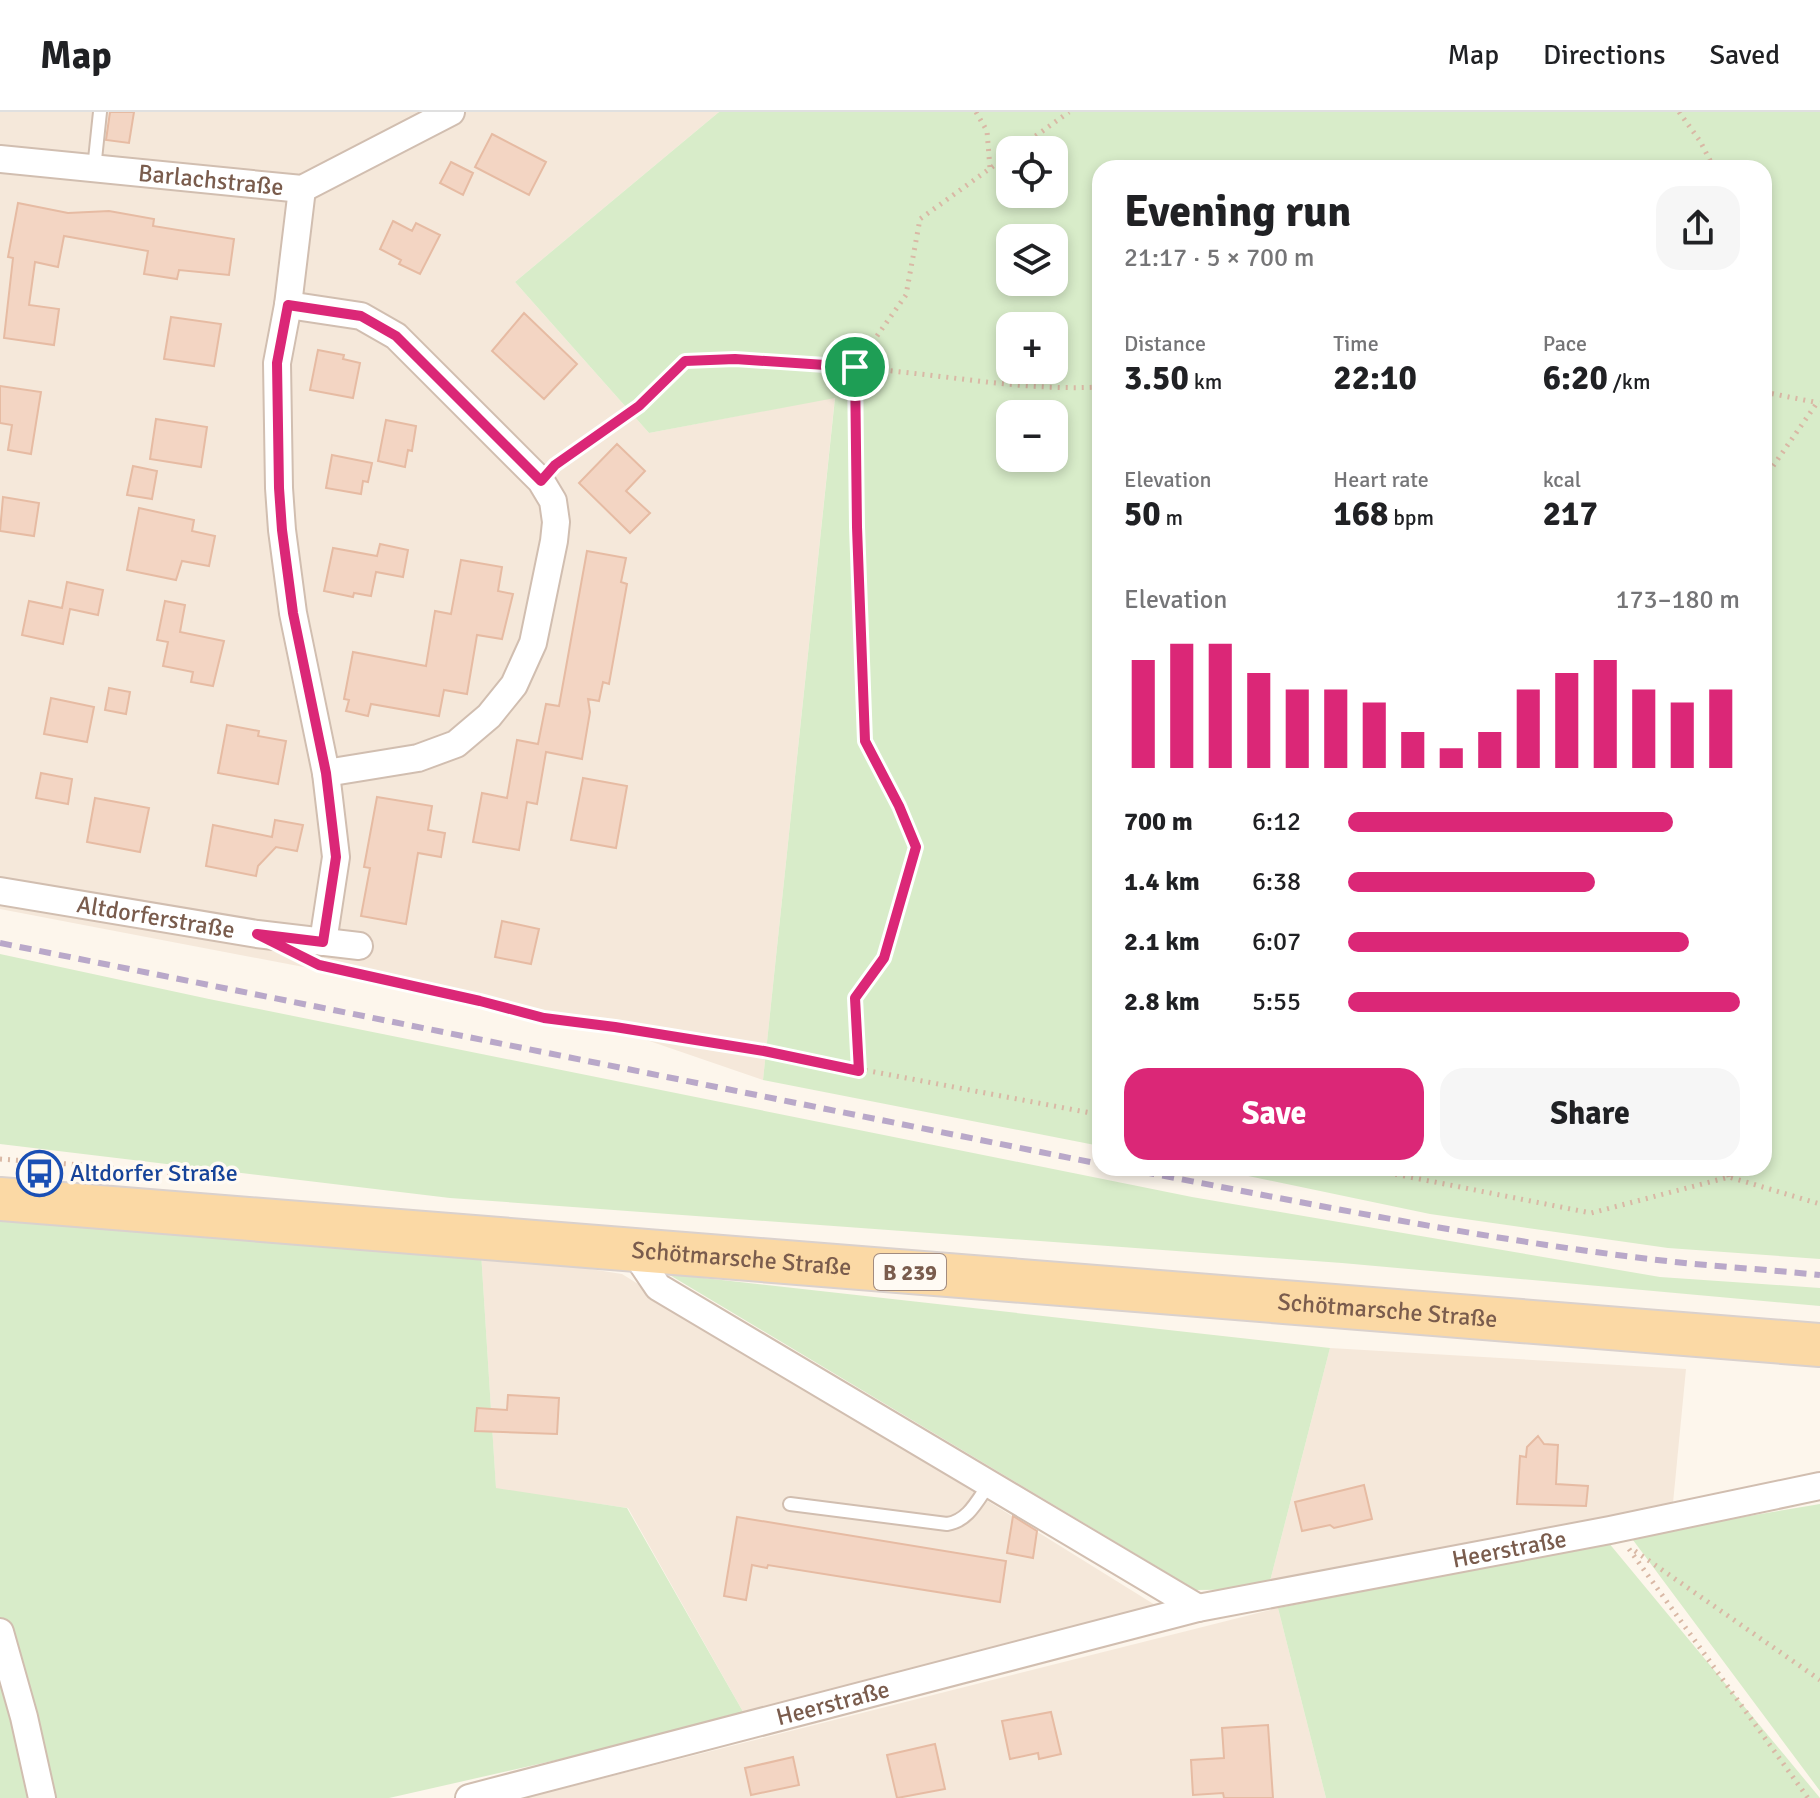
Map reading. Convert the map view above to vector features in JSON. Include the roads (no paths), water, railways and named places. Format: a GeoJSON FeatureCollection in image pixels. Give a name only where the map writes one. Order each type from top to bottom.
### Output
{"type":"FeatureCollection","features":[{"type":"Feature","properties":{"kind":"main road","name":"Schötmarsche Straße"},"geometry":{"type":"LineString","coordinates":[[0,1199],[1820,1345]]}},
{"type":"Feature","properties":{"kind":"street","name":"Barlachstraße"},"geometry":{"type":"LineString","coordinates":[[0,159],[302,189],[451,112]]}},
{"type":"Feature","properties":{"kind":"street"},"geometry":{"type":"LineString","coordinates":[[302,189],[288,305],[277,363],[282,530],[293,613],[326,773],[336,857],[323,942]]}},
{"type":"Feature","properties":{"kind":"street"},"geometry":{"type":"LineString","coordinates":[[288,305],[361,316],[396,336],[541,481],[553,501],[556,522],[533,643],[514,685],[489,716],[456,744],[418,758],[326,773]]}},
{"type":"Feature","properties":{"kind":"street","name":"Altdorferstraße"},"geometry":{"type":"LineString","coordinates":[[0,891],[359,946]]}},
{"type":"Feature","properties":{"kind":"street"},"geometry":{"type":"LineString","coordinates":[[633,1250],[658,1287],[1198,1608]]}},
{"type":"Feature","properties":{"kind":"street","name":"Heerstraße"},"geometry":{"type":"LineString","coordinates":[[469,1798],[505,1794],[1198,1608],[1610,1530],[1820,1486]]}},
{"type":"Feature","properties":{"kind":"street"},"geometry":{"type":"LineString","coordinates":[[0,1632],[24,1717],[42,1798]]}},
{"type":"Feature","properties":{"kind":"lane"},"geometry":{"type":"LineString","coordinates":[[94,169],[100,112]]}},
{"type":"Feature","properties":{"kind":"lane"},"geometry":{"type":"LineString","coordinates":[[790,1504],[947,1524],[959,1522],[971,1511],[989,1484]]}},
{"type":"Feature","properties":{"kind":"railway"},"geometry":{"type":"LineString","coordinates":[[0,943],[1092,1162]]}},
{"type":"Feature","properties":{"kind":"railway"},"geometry":{"type":"LineString","coordinates":[[1165,1176],[1536,1243],[1675,1262],[1820,1275]]}},
{"type":"Feature","properties":{"kind":"place","name":"Altdorfer Straße"},"geometry":{"type":"Point","coordinates":[39,1173]}}]}
